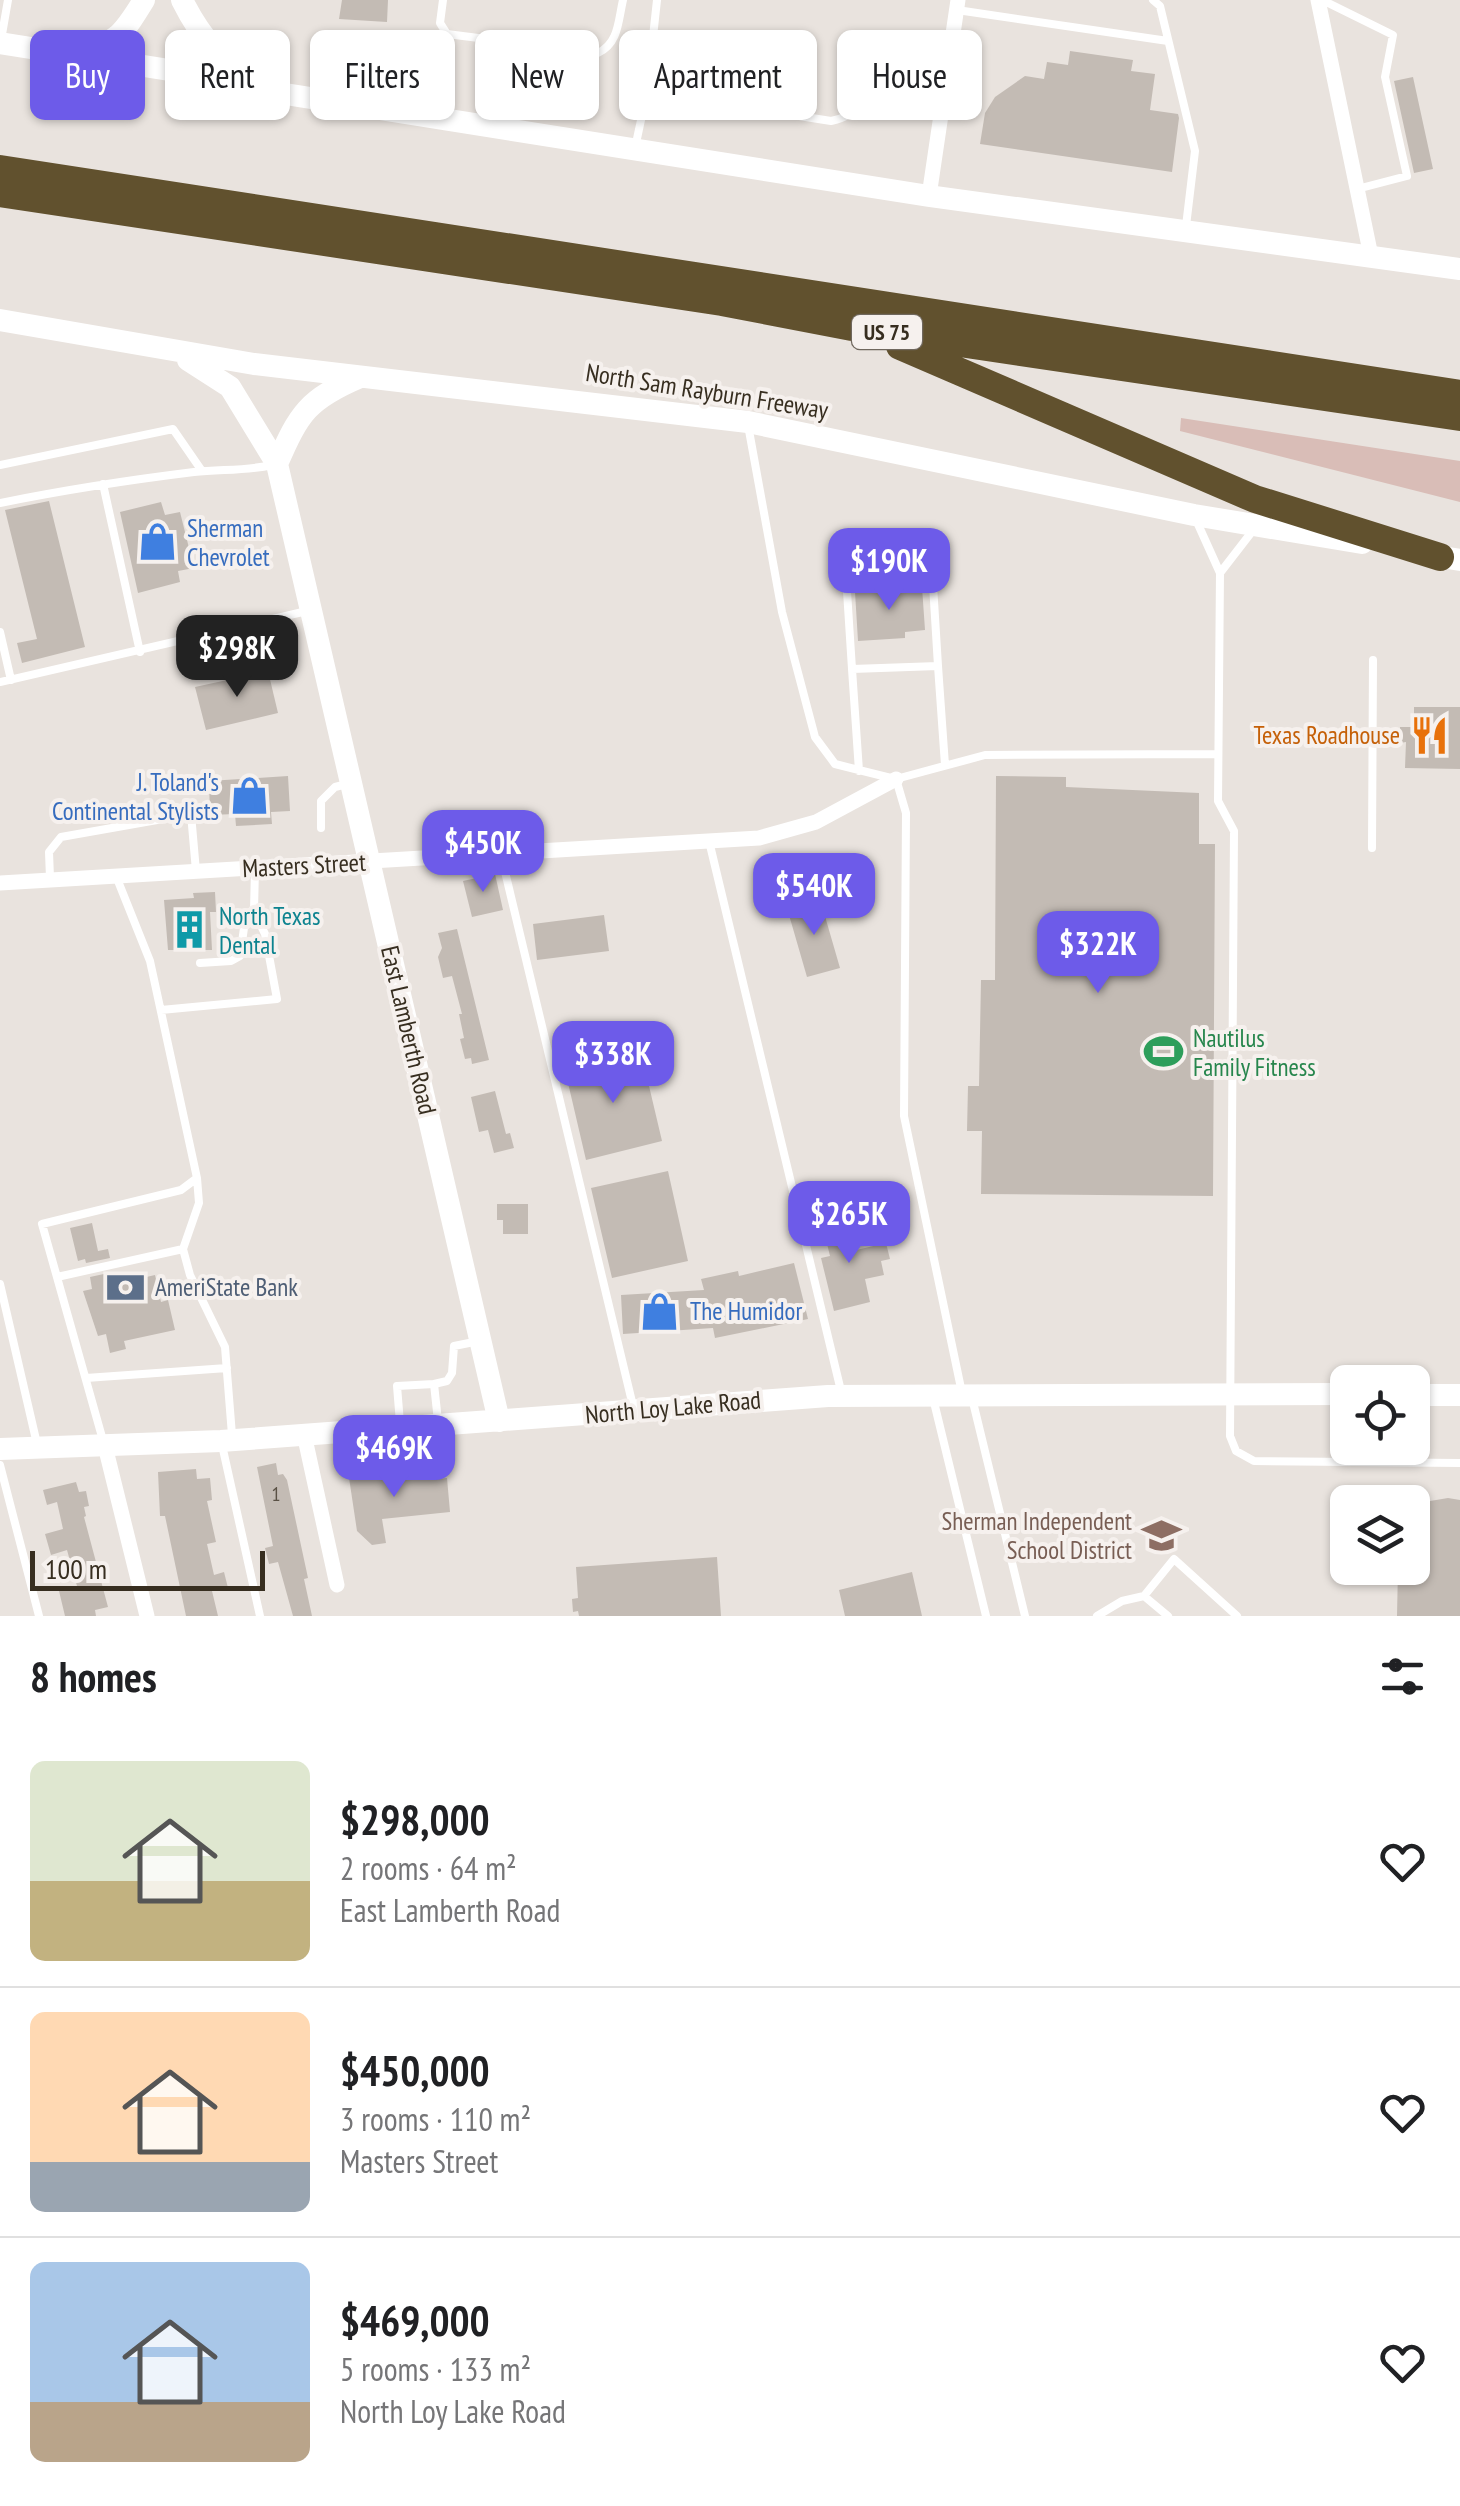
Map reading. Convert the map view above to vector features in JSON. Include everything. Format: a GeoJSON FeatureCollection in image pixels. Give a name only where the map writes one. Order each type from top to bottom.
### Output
{"type":"FeatureCollection","features":[{"type":"Feature","properties":{"kind":"highway","name":"US 75"},"geometry":{"type":"LineString","coordinates":[[0,169],[1460,394]]}},
{"type":"Feature","properties":{"kind":"highway","name":"US 75"},"geometry":{"type":"LineString","coordinates":[[0,193],[684,296],[852,327],[1460,416]]}},
{"type":"Feature","properties":{"kind":"highway"},"geometry":{"type":"LineString","coordinates":[[852,327],[1256,498],[1450,558]]}},
{"type":"Feature","properties":{"kind":"main road"},"geometry":{"type":"LineString","coordinates":[[123,30],[144,0]]}},
{"type":"Feature","properties":{"kind":"main road"},"geometry":{"type":"LineString","coordinates":[[182,0],[199,30]]}},
{"type":"Feature","properties":{"kind":"main road"},"geometry":{"type":"LineString","coordinates":[[0,43],[30,48]]}},
{"type":"Feature","properties":{"kind":"main road"},"geometry":{"type":"LineString","coordinates":[[290,94],[929,196],[1460,268]]}},
{"type":"Feature","properties":{"kind":"main road","name":"North Sam Rayburn Freeway"},"geometry":{"type":"LineString","coordinates":[[0,320],[172,351],[748,422],[1194,515],[1450,558]]}},
{"type":"Feature","properties":{"kind":"main road","name":"East Lamberth Road"},"geometry":{"type":"LineString","coordinates":[[172,351],[208,370],[230,388],[277,464],[499,1421]]}},
{"type":"Feature","properties":{"kind":"main road"},"geometry":{"type":"LineString","coordinates":[[277,464],[304,410],[328,390],[365,375]]}},
{"type":"Feature","properties":{"kind":"main road","name":"North Loy Lake Road"},"geometry":{"type":"LineString","coordinates":[[0,1449],[227,1440],[842,1395],[1330,1394]]}},
{"type":"Feature","properties":{"kind":"main road"},"geometry":{"type":"LineString","coordinates":[[1430,1395],[1460,1396]]}},
{"type":"Feature","properties":{"kind":"street"},"geometry":{"type":"LineString","coordinates":[[1320,0],[1371,256]]}},
{"type":"Feature","properties":{"kind":"street"},"geometry":{"type":"LineString","coordinates":[[954,30],[958,5]]}},
{"type":"Feature","properties":{"kind":"street"},"geometry":{"type":"LineString","coordinates":[[929,196],[940,120]]}},
{"type":"Feature","properties":{"kind":"street","name":"Masters Street"},"geometry":{"type":"LineString","coordinates":[[0,883],[760,838],[816,822],[896,779]]}},
{"type":"Feature","properties":{"kind":"street"},"geometry":{"type":"LineString","coordinates":[[304,1434],[337,1585]]}},
{"type":"Feature","properties":{"kind":"street"},"geometry":{"type":"LineString","coordinates":[[105,1446],[146,1616]]}},
{"type":"Feature","properties":{"kind":"lane"},"geometry":{"type":"LineString","coordinates":[[0,43],[8,0]]}},
{"type":"Feature","properties":{"kind":"lane"},"geometry":{"type":"LineString","coordinates":[[443,0],[440,23],[447,34],[598,54],[615,39],[622,0]]}},
{"type":"Feature","properties":{"kind":"lane"},"geometry":{"type":"LineString","coordinates":[[653,30],[657,0]]}},
{"type":"Feature","properties":{"kind":"lane"},"geometry":{"type":"LineString","coordinates":[[1153,0],[1160,6],[1195,151],[1185,231]]}},
{"type":"Feature","properties":{"kind":"lane"},"geometry":{"type":"LineString","coordinates":[[1320,0],[1393,34],[1385,78],[1406,176],[1357,189]]}},
{"type":"Feature","properties":{"kind":"lane"},"geometry":{"type":"LineString","coordinates":[[958,5],[1168,41]]}},
{"type":"Feature","properties":{"kind":"lane"},"geometry":{"type":"LineString","coordinates":[[636,148],[641,120]]}},
{"type":"Feature","properties":{"kind":"lane"},"geometry":{"type":"LineString","coordinates":[[748,422],[782,612],[815,737],[835,764],[896,779],[985,755],[1217,754]]}},
{"type":"Feature","properties":{"kind":"lane"},"geometry":{"type":"LineString","coordinates":[[0,464],[174,429],[202,471]]}},
{"type":"Feature","properties":{"kind":"lane"},"geometry":{"type":"LineString","coordinates":[[0,503],[102,484],[202,471],[252,470],[277,464]]}},
{"type":"Feature","properties":{"kind":"lane"},"geometry":{"type":"LineString","coordinates":[[102,484],[140,652]]}},
{"type":"Feature","properties":{"kind":"lane"},"geometry":{"type":"LineString","coordinates":[[1194,515],[1220,573],[1218,801],[1234,831],[1230,1436],[1236,1451],[1254,1461],[1460,1463]]}},
{"type":"Feature","properties":{"kind":"lane"},"geometry":{"type":"LineString","coordinates":[[1220,573],[1257,525]]}},
{"type":"Feature","properties":{"kind":"lane"},"geometry":{"type":"LineString","coordinates":[[859,771],[845,560],[932,552],[945,764]]}},
{"type":"Feature","properties":{"kind":"lane"},"geometry":{"type":"LineString","coordinates":[[0,682],[311,610]]}},
{"type":"Feature","properties":{"kind":"lane"},"geometry":{"type":"LineString","coordinates":[[0,632],[11,680]]}},
{"type":"Feature","properties":{"kind":"lane"},"geometry":{"type":"LineString","coordinates":[[1372,848],[1373,660]]}},
{"type":"Feature","properties":{"kind":"lane"},"geometry":{"type":"LineString","coordinates":[[852,670],[938,666]]}},
{"type":"Feature","properties":{"kind":"lane"},"geometry":{"type":"LineString","coordinates":[[896,779],[906,813],[904,1116],[966,1393],[1025,1616]]}},
{"type":"Feature","properties":{"kind":"lane"},"geometry":{"type":"LineString","coordinates":[[321,828],[321,801],[336,788],[352,783]]}},
{"type":"Feature","properties":{"kind":"lane"},"geometry":{"type":"LineString","coordinates":[[50,880],[49,852],[61,837],[191,814],[196,872]]}},
{"type":"Feature","properties":{"kind":"lane"},"geometry":{"type":"LineString","coordinates":[[710,840],[842,1395]]}},
{"type":"Feature","properties":{"kind":"lane"},"geometry":{"type":"LineString","coordinates":[[501,853],[634,1410]]}},
{"type":"Feature","properties":{"kind":"lane"},"geometry":{"type":"LineString","coordinates":[[161,1010],[277,999],[266,934],[254,912],[254,868]]}},
{"type":"Feature","properties":{"kind":"lane"},"geometry":{"type":"LineString","coordinates":[[116,876],[150,960],[197,1178],[200,1203],[183,1249],[190,1275],[225,1346],[227,1440],[260,1616]]}},
{"type":"Feature","properties":{"kind":"lane"},"geometry":{"type":"LineString","coordinates":[[200,962],[231,961],[240,956],[244,928],[254,912]]}},
{"type":"Feature","properties":{"kind":"lane"},"geometry":{"type":"LineString","coordinates":[[105,1446],[42,1224],[181,1190],[197,1178]]}},
{"type":"Feature","properties":{"kind":"lane"},"geometry":{"type":"LineString","coordinates":[[57,1277],[183,1249]]}},
{"type":"Feature","properties":{"kind":"lane"},"geometry":{"type":"LineString","coordinates":[[0,1284],[38,1448]]}},
{"type":"Feature","properties":{"kind":"lane"},"geometry":{"type":"LineString","coordinates":[[400,1428],[397,1386],[446,1381],[452,1373],[454,1346],[480,1341]]}},
{"type":"Feature","properties":{"kind":"lane"},"geometry":{"type":"LineString","coordinates":[[86,1378],[227,1368]]}},
{"type":"Feature","properties":{"kind":"lane"},"geometry":{"type":"LineString","coordinates":[[434,1384],[438,1425]]}},
{"type":"Feature","properties":{"kind":"lane"},"geometry":{"type":"LineString","coordinates":[[932,1394],[986,1616]]}},
{"type":"Feature","properties":{"kind":"lane"},"geometry":{"type":"LineString","coordinates":[[0,1465],[39,1616]]}},
{"type":"Feature","properties":{"kind":"lane"},"geometry":{"type":"LineString","coordinates":[[1098,1616],[1122,1600],[1144,1596],[1174,1560],[1237,1616]]}},
{"type":"Feature","properties":{"kind":"lane"},"geometry":{"type":"LineString","coordinates":[[1144,1596],[1168,1616]]}},
{"type":"Feature","properties":{"kind":"shaded area"},"geometry":{"type":"Polygon","coordinates":[[[1181,418],[1460,461],[1460,502],[1180,431],[1181,418]]]}},
{"type":"Feature","properties":{"kind":"building"},"geometry":{"type":"Polygon","coordinates":[[[342,0],[388,0],[387,22],[339,19],[342,0]]]}},
{"type":"Feature","properties":{"kind":"building"},"geometry":{"type":"Polygon","coordinates":[[[1070,51],[1133,60],[1131,71],[1155,74],[1150,110],[1178,114],[1179,118],[1172,172],[980,144],[985,113],[995,97],[1025,76],[1044,79],[1047,62],[1068,65],[1070,51]]]}},
{"type":"Feature","properties":{"kind":"building"},"geometry":{"type":"Polygon","coordinates":[[[1413,77],[1433,169],[1414,173],[1394,81],[1413,77]]]}},
{"type":"Feature","properties":{"kind":"building"},"geometry":{"type":"Polygon","coordinates":[[[49,501],[85,647],[22,663],[17,643],[37,639],[5,510],[49,501]]]}},
{"type":"Feature","properties":{"kind":"building","name":"Sherman Chevrolet"},"geometry":{"type":"Polygon","coordinates":[[[161,502],[165,515],[180,512],[194,568],[178,571],[180,582],[138,593],[120,512],[161,502]]]}},
{"type":"Feature","properties":{"kind":"building"},"geometry":{"type":"Polygon","coordinates":[[[922,587],[925,630],[905,632],[905,638],[858,641],[855,592],[922,587]]]}},
{"type":"Feature","properties":{"kind":"building"},"geometry":{"type":"Polygon","coordinates":[[[268,671],[278,713],[206,730],[195,687],[268,671]]]}},
{"type":"Feature","properties":{"kind":"building","name":"Texas Roadhouse"},"geometry":{"type":"Polygon","coordinates":[[[1414,707],[1460,707],[1460,769],[1405,768],[1406,742],[1400,743],[1400,727],[1414,727],[1414,707]]]}},
{"type":"Feature","properties":{"kind":"building","name":"J. Toland's Continental Stylists"},"geometry":{"type":"Polygon","coordinates":[[[288,776],[290,811],[271,812],[272,824],[236,826],[235,814],[210,815],[209,781],[288,776]]]}},
{"type":"Feature","properties":{"kind":"building"},"geometry":{"type":"Polygon","coordinates":[[[996,776],[1066,777],[1066,787],[1199,793],[1199,844],[1215,844],[1213,1196],[981,1194],[982,1131],[967,1131],[968,1086],[979,1086],[981,980],[995,980],[996,776]]]}},
{"type":"Feature","properties":{"kind":"building"},"geometry":{"type":"Polygon","coordinates":[[[495,874],[503,910],[472,917],[463,881],[495,874]]]}},
{"type":"Feature","properties":{"kind":"building","name":"North Texas Dental"},"geometry":{"type":"Polygon","coordinates":[[[215,892],[216,912],[210,912],[212,950],[168,950],[164,900],[215,892]]]}},
{"type":"Feature","properties":{"kind":"building"},"geometry":{"type":"Polygon","coordinates":[[[820,899],[840,968],[807,977],[787,908],[820,899]]]}},
{"type":"Feature","properties":{"kind":"building"},"geometry":{"type":"Polygon","coordinates":[[[604,915],[609,951],[537,960],[533,924],[604,915]]]}},
{"type":"Feature","properties":{"kind":"building"},"geometry":{"type":"Polygon","coordinates":[[[457,929],[489,1060],[472,1064],[471,1058],[465,1059],[460,1039],[464,1038],[462,1014],[452,976],[443,978],[438,957],[442,948],[438,933],[457,929]]]}},
{"type":"Feature","properties":{"kind":"building"},"geometry":{"type":"Polygon","coordinates":[[[641,1052],[662,1141],[586,1160],[565,1070],[641,1052]]]}},
{"type":"Feature","properties":{"kind":"building"},"geometry":{"type":"Polygon","coordinates":[[[495,1091],[506,1134],[510,1133],[514,1148],[494,1153],[488,1130],[479,1132],[471,1097],[495,1091]]]}},
{"type":"Feature","properties":{"kind":"building"},"geometry":{"type":"Polygon","coordinates":[[[668,1171],[688,1261],[612,1278],[591,1188],[668,1171]]]}},
{"type":"Feature","properties":{"kind":"building"},"geometry":{"type":"Polygon","coordinates":[[[497,1204],[528,1204],[528,1234],[503,1234],[503,1220],[497,1220],[497,1204]]]}},
{"type":"Feature","properties":{"kind":"building"},"geometry":{"type":"Polygon","coordinates":[[[839,1211],[848,1252],[886,1243],[890,1259],[881,1261],[884,1275],[865,1279],[870,1302],[834,1311],[821,1258],[830,1256],[820,1215],[839,1211]]]}},
{"type":"Feature","properties":{"kind":"building"},"geometry":{"type":"Polygon","coordinates":[[[92,1223],[98,1251],[108,1249],[110,1258],[78,1261],[70,1228],[92,1223]]]}},
{"type":"Feature","properties":{"kind":"building"},"geometry":{"type":"Polygon","coordinates":[[[794,1263],[808,1319],[715,1338],[713,1328],[623,1334],[621,1295],[704,1290],[701,1279],[738,1271],[739,1276],[794,1263]]]}},
{"type":"Feature","properties":{"kind":"building","name":"AmeriState Bank"},"geometry":{"type":"Polygon","coordinates":[[[113,1272],[116,1284],[155,1275],[161,1302],[168,1300],[175,1330],[124,1341],[126,1349],[110,1353],[106,1334],[98,1336],[83,1291],[92,1289],[90,1277],[113,1272]]]}},
{"type":"Feature","properties":{"kind":"building"},"geometry":{"type":"Polygon","coordinates":[[[276,1463],[278,1475],[283,1474],[287,1480],[312,1616],[293,1616],[278,1562],[269,1564],[265,1548],[273,1546],[257,1467],[276,1463]]]}},
{"type":"Feature","properties":{"kind":"building"},"geometry":{"type":"Polygon","coordinates":[[[374,1467],[376,1480],[437,1474],[437,1479],[447,1478],[450,1512],[382,1519],[386,1543],[372,1545],[357,1531],[348,1471],[374,1467]]]}},
{"type":"Feature","properties":{"kind":"building"},"geometry":{"type":"Polygon","coordinates":[[[196,1469],[197,1479],[210,1478],[212,1500],[207,1501],[216,1542],[207,1544],[214,1575],[224,1572],[228,1588],[212,1591],[218,1616],[186,1616],[165,1516],[160,1516],[158,1472],[196,1469]]]}},
{"type":"Feature","properties":{"kind":"building"},"geometry":{"type":"Polygon","coordinates":[[[76,1482],[79,1492],[86,1491],[89,1506],[84,1507],[84,1517],[108,1607],[95,1610],[96,1616],[65,1616],[59,1591],[77,1586],[67,1550],[51,1555],[45,1534],[63,1529],[57,1502],[47,1505],[43,1490],[76,1482]]]}},
{"type":"Feature","properties":{"kind":"building"},"geometry":{"type":"Polygon","coordinates":[[[1460,1500],[1460,1616],[1397,1616],[1398,1585],[1430,1585],[1430,1501],[1460,1500]]]}},
{"type":"Feature","properties":{"kind":"building"},"geometry":{"type":"Polygon","coordinates":[[[717,1557],[721,1616],[579,1616],[578,1611],[573,1612],[572,1599],[578,1598],[576,1567],[717,1557]]]}},
{"type":"Feature","properties":{"kind":"building"},"geometry":{"type":"Polygon","coordinates":[[[912,1572],[922,1616],[845,1616],[839,1590],[912,1572]]]}},
{"type":"Feature","properties":{"kind":"place","name":"Sherman Chevrolet"},"geometry":{"type":"Point","coordinates":[157,542]}},
{"type":"Feature","properties":{"kind":"place","name":"Texas Roadhouse"},"geometry":{"type":"Point","coordinates":[1430,735]}},
{"type":"Feature","properties":{"kind":"place","name":"J. Toland's Continental Stylists"},"geometry":{"type":"Point","coordinates":[249,796]}},
{"type":"Feature","properties":{"kind":"place","name":"North Texas Dental"},"geometry":{"type":"Point","coordinates":[189,930]}},
{"type":"Feature","properties":{"kind":"place","name":"Nautilus Family Fitness"},"geometry":{"type":"Point","coordinates":[1163,1052]}},
{"type":"Feature","properties":{"kind":"place","name":"AmeriState Bank"},"geometry":{"type":"Point","coordinates":[125,1287]}},
{"type":"Feature","properties":{"kind":"place","name":"The Humidor"},"geometry":{"type":"Point","coordinates":[660,1311]}},
{"type":"Feature","properties":{"kind":"place","name":"Sherman Independent School District"},"geometry":{"type":"Point","coordinates":[1162,1535]}}]}
